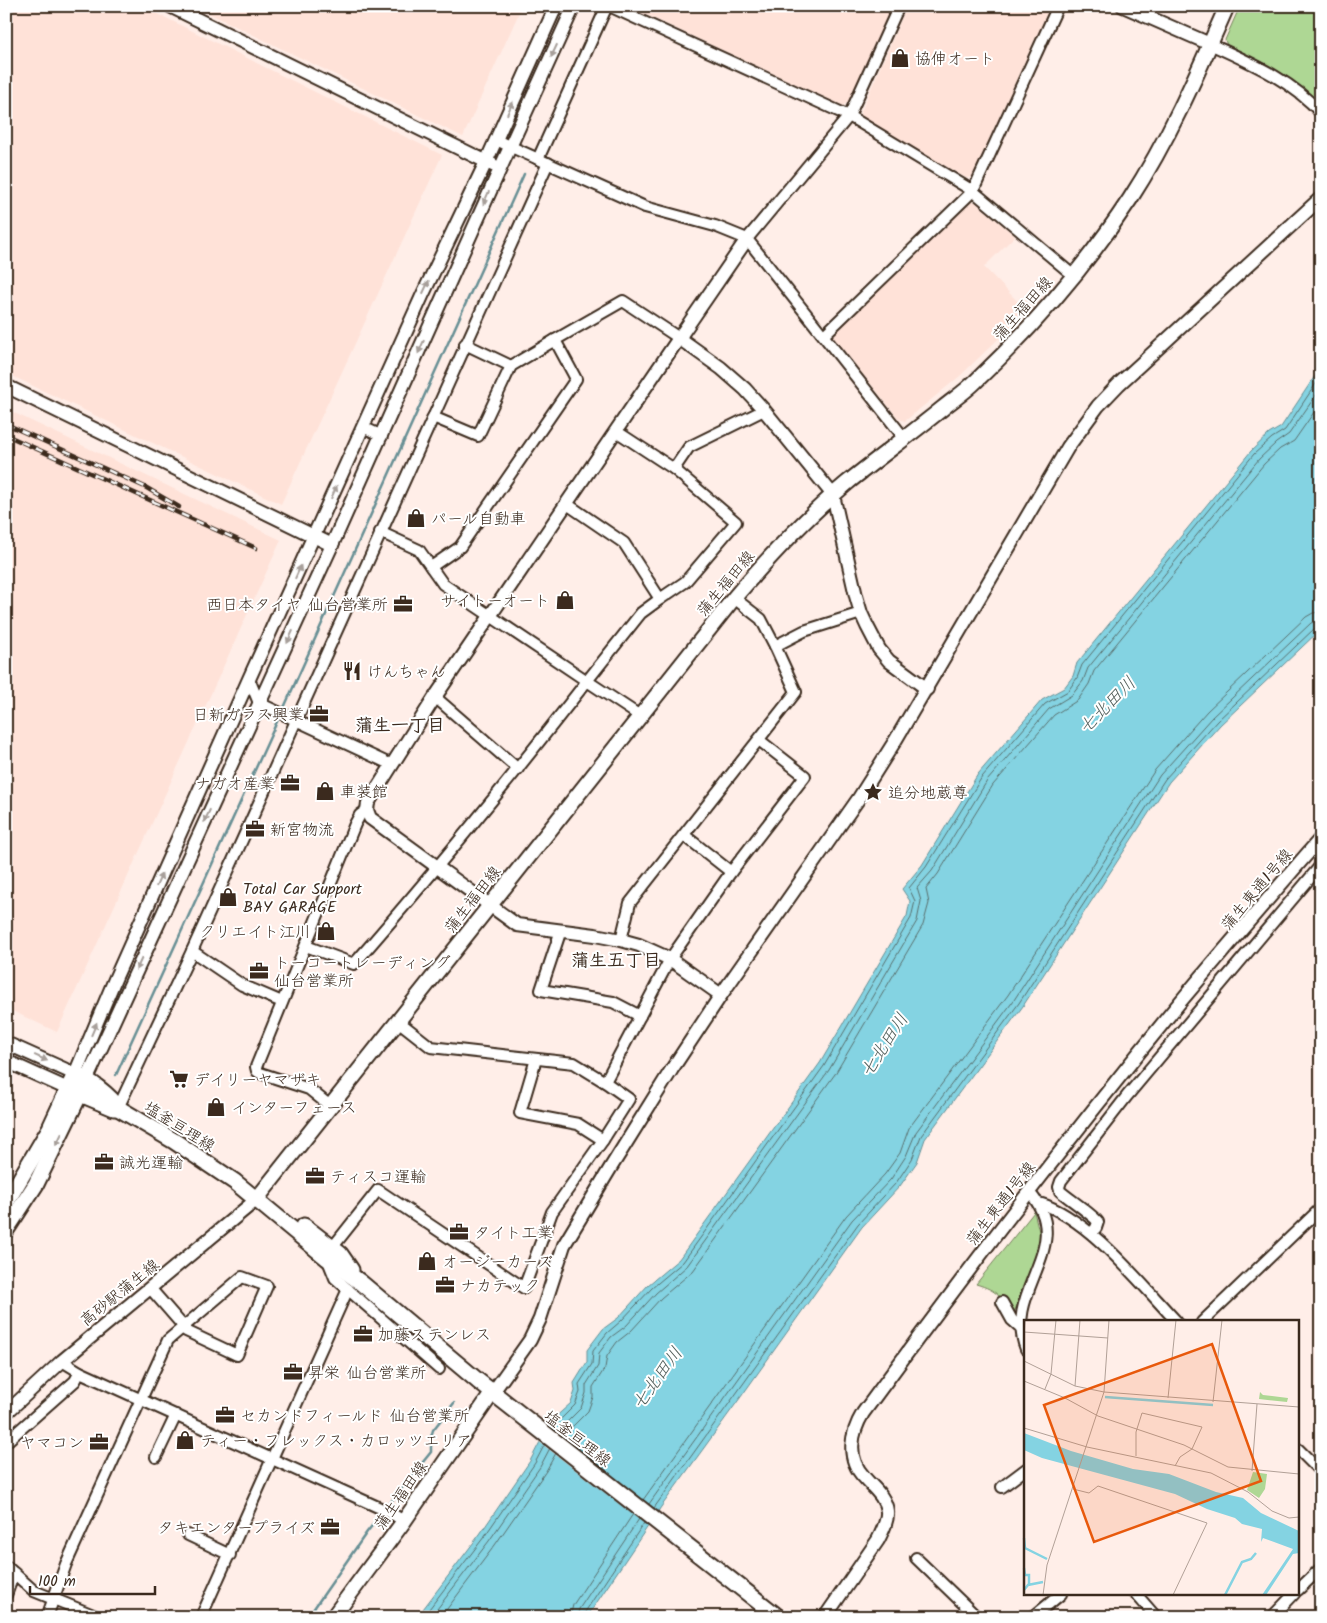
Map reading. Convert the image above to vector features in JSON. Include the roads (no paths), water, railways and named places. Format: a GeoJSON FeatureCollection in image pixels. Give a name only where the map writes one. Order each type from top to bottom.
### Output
{"type":"FeatureCollection","features":[{"type":"Feature","properties":{"kind":"main road","name":"蒲生福田線"},"geometry":{"type":"LineString","coordinates":[[256,1200],[734,598],[776,549],[833,495],[974,383],[1026,332],[1074,276],[1130,198],[1150,164],[1182,105],[1227,6]]}},
{"type":"Feature","properties":{"kind":"main road"},"geometry":{"type":"LineString","coordinates":[[6,1230],[36,1184],[81,1076]]}},
{"type":"Feature","properties":{"kind":"main road","name":"塩釜亘理線"},"geometry":{"type":"LineString","coordinates":[[81,1076],[98,1096],[174,1141],[234,1182],[330,1253]]}},
{"type":"Feature","properties":{"kind":"main road"},"geometry":{"type":"LineString","coordinates":[[74,1092],[98,1096]]}},
{"type":"Feature","properties":{"kind":"main road"},"geometry":{"type":"LineString","coordinates":[[6,1203],[50,1128],[74,1092]]}},
{"type":"Feature","properties":{"kind":"main road","name":"塩釜亘理線"},"geometry":{"type":"LineString","coordinates":[[256,1200],[277,1204],[315,1235],[317,1241],[330,1253],[354,1286],[778,1617]]}},
{"type":"Feature","properties":{"kind":"main road","name":"蒲生福田線"},"geometry":{"type":"LineString","coordinates":[[333,1617],[497,1396]]}},
{"type":"Feature","properties":{"kind":"street"},"geometry":{"type":"LineString","coordinates":[[170,6],[500,168]]}},
{"type":"Feature","properties":{"kind":"street"},"geometry":{"type":"LineString","coordinates":[[81,1076],[119,970],[423,294],[486,162],[556,6]]}},
{"type":"Feature","properties":{"kind":"street"},"geometry":{"type":"LineString","coordinates":[[81,1076],[259,703],[332,545],[574,6]]}},
{"type":"Feature","properties":{"kind":"street"},"geometry":{"type":"LineString","coordinates":[[538,158],[608,6],[849,116],[973,191],[1074,276]]}},
{"type":"Feature","properties":{"kind":"street"},"geometry":{"type":"LineString","coordinates":[[330,1106],[309,1089],[256,1071],[354,824],[366,810],[368,803],[435,697],[747,239],[849,116],[899,6]]}},
{"type":"Feature","properties":{"kind":"street"},"geometry":{"type":"LineString","coordinates":[[824,335],[973,191],[1058,6]]}},
{"type":"Feature","properties":{"kind":"street"},"geometry":{"type":"LineString","coordinates":[[1123,6],[1210,44],[1274,75],[1308,100],[1321,114]]}},
{"type":"Feature","properties":{"kind":"street"},"geometry":{"type":"LineString","coordinates":[[496,140],[645,207],[715,226],[747,239],[905,439]]}},
{"type":"Feature","properties":{"kind":"street"},"geometry":{"type":"LineString","coordinates":[[115,1106],[192,951],[292,719],[380,532],[548,163]]}},
{"type":"Feature","properties":{"kind":"street"},"geometry":{"type":"LineString","coordinates":[[497,1396],[535,1330],[568,1236],[672,1069],[721,995],[859,798],[927,688],[1068,447],[1098,406],[1200,308],[1321,198]]}},
{"type":"Feature","properties":{"kind":"street"},"geometry":{"type":"LineString","coordinates":[[432,416],[478,436],[511,366],[623,301],[721,368],[745,389],[833,495],[861,613],[876,643],[889,660],[927,688]]}},
{"type":"Feature","properties":{"kind":"street"},"geometry":{"type":"LineString","coordinates":[[431,567],[460,547],[576,379],[555,340]]}},
{"type":"Feature","properties":{"kind":"street"},"geometry":{"type":"LineString","coordinates":[[465,344],[511,366]]}},
{"type":"Feature","properties":{"kind":"street"},"geometry":{"type":"LineString","coordinates":[[6,386],[332,545]]}},
{"type":"Feature","properties":{"kind":"street"},"geometry":{"type":"LineString","coordinates":[[674,469],[689,447],[764,410]]}},
{"type":"Feature","properties":{"kind":"street"},"geometry":{"type":"LineString","coordinates":[[363,427],[382,436]]}},
{"type":"Feature","properties":{"kind":"street"},"geometry":{"type":"LineString","coordinates":[[306,946],[354,964],[437,868],[518,769],[641,613],[685,582],[736,522],[674,469],[616,431]]}},
{"type":"Feature","properties":{"kind":"street"},"geometry":{"type":"LineString","coordinates":[[567,504],[624,544],[660,599]]}},
{"type":"Feature","properties":{"kind":"street"},"geometry":{"type":"LineString","coordinates":[[380,532],[419,550],[443,584],[640,716]]}},
{"type":"Feature","properties":{"kind":"street"},"geometry":{"type":"LineString","coordinates":[[621,940],[630,903],[796,692],[761,619],[734,598]]}},
{"type":"Feature","properties":{"kind":"street"},"geometry":{"type":"LineString","coordinates":[[775,646],[804,631],[861,613]]}},
{"type":"Feature","properties":{"kind":"street"},"geometry":{"type":"LineString","coordinates":[[249,679],[259,703],[392,765]]}},
{"type":"Feature","properties":{"kind":"street"},"geometry":{"type":"LineString","coordinates":[[435,697],[518,769]]}},
{"type":"Feature","properties":{"kind":"street"},"geometry":{"type":"LineString","coordinates":[[605,1082],[670,959],[731,872],[805,776],[759,740]]}},
{"type":"Feature","properties":{"kind":"street"},"geometry":{"type":"LineString","coordinates":[[366,810],[370,818],[517,925],[621,940],[639,945],[670,959],[721,995]]}},
{"type":"Feature","properties":{"kind":"street"},"geometry":{"type":"LineString","coordinates":[[684,835],[731,872]]}},
{"type":"Feature","properties":{"kind":"street","name":"蒲生東通1号線"},"geometry":{"type":"LineString","coordinates":[[825,1617],[878,1540],[888,1513],[883,1498],[862,1475],[854,1460],[852,1444],[854,1428],[863,1413],[936,1313],[1181,1002],[1321,838]]}},
{"type":"Feature","properties":{"kind":"street"},"geometry":{"type":"LineString","coordinates":[[1091,1233],[1098,1222],[1060,1191],[1058,1187],[1061,1181],[1127,1096],[1321,865]]}},
{"type":"Feature","properties":{"kind":"street"},"geometry":{"type":"LineString","coordinates":[[560,930],[542,990],[613,1002],[640,1016]]}},
{"type":"Feature","properties":{"kind":"street"},"geometry":{"type":"LineString","coordinates":[[192,951],[242,985],[282,1002]]}},
{"type":"Feature","properties":{"kind":"street"},"geometry":{"type":"LineString","coordinates":[[330,1253],[378,1190],[524,1288],[552,1212],[603,1140],[629,1098],[574,1063],[431,1047],[398,1021]]}},
{"type":"Feature","properties":{"kind":"street"},"geometry":{"type":"LineString","coordinates":[[6,1043],[81,1076]]}},
{"type":"Feature","properties":{"kind":"street"},"geometry":{"type":"LineString","coordinates":[[536,1059],[520,1113],[578,1124],[603,1140]]}},
{"type":"Feature","properties":{"kind":"street"},"geometry":{"type":"LineString","coordinates":[[6,1061],[74,1092]]}},
{"type":"Feature","properties":{"kind":"street"},"geometry":{"type":"LineString","coordinates":[[1024,1344],[1020,1327],[1026,1295],[1044,1249],[1046,1232],[1044,1214],[1039,1203],[1030,1192]]}},
{"type":"Feature","properties":{"kind":"street","name":"高砂駅蒲生線"},"geometry":{"type":"LineString","coordinates":[[6,1413],[62,1360],[256,1200]]}},
{"type":"Feature","properties":{"kind":"street"},"geometry":{"type":"LineString","coordinates":[[1039,1203],[1053,1207],[1097,1238],[1175,1320]]}},
{"type":"Feature","properties":{"kind":"street"},"geometry":{"type":"LineString","coordinates":[[1204,1320],[1321,1208]]}},
{"type":"Feature","properties":{"kind":"street"},"geometry":{"type":"LineString","coordinates":[[47,1617],[66,1564],[168,1340],[183,1326],[242,1277],[267,1286],[236,1354],[186,1330],[183,1326],[150,1288]]}},
{"type":"Feature","properties":{"kind":"street"},"geometry":{"type":"LineString","coordinates":[[201,1617],[354,1286],[439,1369]]}},
{"type":"Feature","properties":{"kind":"street"},"geometry":{"type":"LineString","coordinates":[[1002,1302],[1012,1320],[1020,1327]]}},
{"type":"Feature","properties":{"kind":"street"},"geometry":{"type":"LineString","coordinates":[[62,1360],[80,1372],[273,1458],[404,1521]]}},
{"type":"Feature","properties":{"kind":"street"},"geometry":{"type":"LineString","coordinates":[[6,1442],[75,1382],[80,1372]]}},
{"type":"Feature","properties":{"kind":"street"},"geometry":{"type":"LineString","coordinates":[[156,1457],[176,1415]]}},
{"type":"Feature","properties":{"kind":"street"},"geometry":{"type":"LineString","coordinates":[[1300,1451],[1321,1472]]}},
{"type":"Feature","properties":{"kind":"street"},"geometry":{"type":"LineString","coordinates":[[1002,1487],[1024,1470]]}},
{"type":"Feature","properties":{"kind":"street"},"geometry":{"type":"LineString","coordinates":[[188,1535],[230,1555]]}},
{"type":"Feature","properties":{"kind":"street"},"geometry":{"type":"LineString","coordinates":[[916,1558],[977,1617]]}},
{"type":"Feature","properties":{"kind":"street"},"geometry":{"type":"LineString","coordinates":[[6,1566],[34,1591],[94,1616]]}},
{"type":"Feature","properties":{"kind":"street"},"geometry":{"type":"LineString","coordinates":[[1300,1588],[1321,1568]]}},
{"type":"Feature","properties":{"kind":"street"},"geometry":{"type":"LineString","coordinates":[[6,1595],[14,1573]]}},
{"type":"Feature","properties":{"kind":"street"},"geometry":{"type":"LineString","coordinates":[[1033,1617],[1059,1596]]}},
{"type":"Feature","properties":{"kind":"street"},"geometry":{"type":"LineString","coordinates":[[1138,1596],[1156,1617]]}},
{"type":"Feature","properties":{"kind":"street"},"geometry":{"type":"LineString","coordinates":[[1272,1617],[1292,1596]]}},
{"type":"Feature","properties":{"kind":"water","name":"七北田川"},"geometry":{"type":"Polygon","coordinates":[[[1321,367],[1321,629],[1220,725],[1169,782],[1023,1006],[925,1139],[917,1162],[900,1186],[862,1227],[661,1507],[587,1617],[417,1617],[480,1534],[530,1461],[551,1421],[571,1403],[575,1391],[574,1383],[587,1362],[587,1350],[603,1329],[618,1318],[648,1285],[679,1259],[820,1063],[907,916],[910,901],[902,889],[922,865],[978,774],[1042,700],[1064,688],[1073,676],[1077,663],[1251,451],[1269,434],[1281,427],[1321,367]]]}},
{"type":"Feature","properties":{"kind":"waterway"},"geometry":{"type":"LineString","coordinates":[[283,710],[524,174]]}},
{"type":"Feature","properties":{"kind":"waterway"},"geometry":{"type":"LineString","coordinates":[[116,1075],[280,715]]}},
{"type":"Feature","properties":{"kind":"waterway"},"geometry":{"type":"LineString","coordinates":[[386,1508],[431,1452],[433,1430],[454,1403]]}},
{"type":"Feature","properties":{"kind":"waterway"},"geometry":{"type":"LineString","coordinates":[[308,1617],[383,1512]]}},
{"type":"Feature","properties":{"kind":"railway"},"geometry":{"type":"LineString","coordinates":[[6,424],[145,487],[179,507]]}},
{"type":"Feature","properties":{"kind":"railway"},"geometry":{"type":"LineString","coordinates":[[6,435],[256,548]]}},
{"type":"Feature","properties":{"kind":"place","name":"協伸オート"},"geometry":{"type":"Point","coordinates":[900,58]}},
{"type":"Feature","properties":{"kind":"place","name":"パール自動車"},"geometry":{"type":"Point","coordinates":[416,518]}},
{"type":"Feature","properties":{"kind":"place","name":"サイトーオート"},"geometry":{"type":"Point","coordinates":[565,600]}},
{"type":"Feature","properties":{"kind":"place","name":"西日本タイヤ 仙台営業所"},"geometry":{"type":"Point","coordinates":[403,604]}},
{"type":"Feature","properties":{"kind":"place","name":"けんちゃん"},"geometry":{"type":"Point","coordinates":[352,671]}},
{"type":"Feature","properties":{"kind":"place","name":"日新ガラス興業"},"geometry":{"type":"Point","coordinates":[319,714]}},
{"type":"Feature","properties":{"kind":"place","name":"ナガオ産業"},"geometry":{"type":"Point","coordinates":[290,783]}},
{"type":"Feature","properties":{"kind":"place","name":"車装館"},"geometry":{"type":"Point","coordinates":[325,791]}},
{"type":"Feature","properties":{"kind":"place","name":"追分地蔵尊"},"geometry":{"type":"Point","coordinates":[873,792]}},
{"type":"Feature","properties":{"kind":"place","name":"新宮物流"},"geometry":{"type":"Point","coordinates":[255,829]}},
{"type":"Feature","properties":{"kind":"place","name":"Total Car Support BAY GARAGE"},"geometry":{"type":"Point","coordinates":[228,897]}},
{"type":"Feature","properties":{"kind":"place","name":"クリエイト江川"},"geometry":{"type":"Point","coordinates":[326,931]}},
{"type":"Feature","properties":{"kind":"place","name":"トーコートレーディング 仙台営業所"},"geometry":{"type":"Point","coordinates":[259,971]}},
{"type":"Feature","properties":{"kind":"place","name":"デイリーヤマザキ"},"geometry":{"type":"Point","coordinates":[179,1079]}},
{"type":"Feature","properties":{"kind":"place","name":"インターフェース"},"geometry":{"type":"Point","coordinates":[216,1107]}},
{"type":"Feature","properties":{"kind":"place","name":"誠光運輸"},"geometry":{"type":"Point","coordinates":[104,1162]}},
{"type":"Feature","properties":{"kind":"place","name":"ティスコ運輸"},"geometry":{"type":"Point","coordinates":[315,1176]}},
{"type":"Feature","properties":{"kind":"place","name":"タイト工業"},"geometry":{"type":"Point","coordinates":[459,1232]}},
{"type":"Feature","properties":{"kind":"place","name":"オージーカーズ"},"geometry":{"type":"Point","coordinates":[427,1261]}},
{"type":"Feature","properties":{"kind":"place","name":"ナカテック"},"geometry":{"type":"Point","coordinates":[445,1285]}},
{"type":"Feature","properties":{"kind":"place","name":"加藤ステンレス"},"geometry":{"type":"Point","coordinates":[363,1334]}},
{"type":"Feature","properties":{"kind":"place","name":"昇栄 仙台営業所"},"geometry":{"type":"Point","coordinates":[293,1372]}},
{"type":"Feature","properties":{"kind":"place","name":"セカンドフィールド 仙台営業所"},"geometry":{"type":"Point","coordinates":[225,1415]}},
{"type":"Feature","properties":{"kind":"place","name":"ティー・フレックス・カロッツエリア"},"geometry":{"type":"Point","coordinates":[185,1440]}},
{"type":"Feature","properties":{"kind":"place","name":"ヤマコン"},"geometry":{"type":"Point","coordinates":[99,1442]}},
{"type":"Feature","properties":{"kind":"place","name":"タキエンタープライズ"},"geometry":{"type":"Point","coordinates":[330,1527]}},
{"type":"Feature","properties":{"kind":"district","name":"蒲生一丁目"},"geometry":{"type":"Point","coordinates":[400,725]}},
{"type":"Feature","properties":{"kind":"district","name":"蒲生五丁目"},"geometry":{"type":"Point","coordinates":[616,960]}}]}
